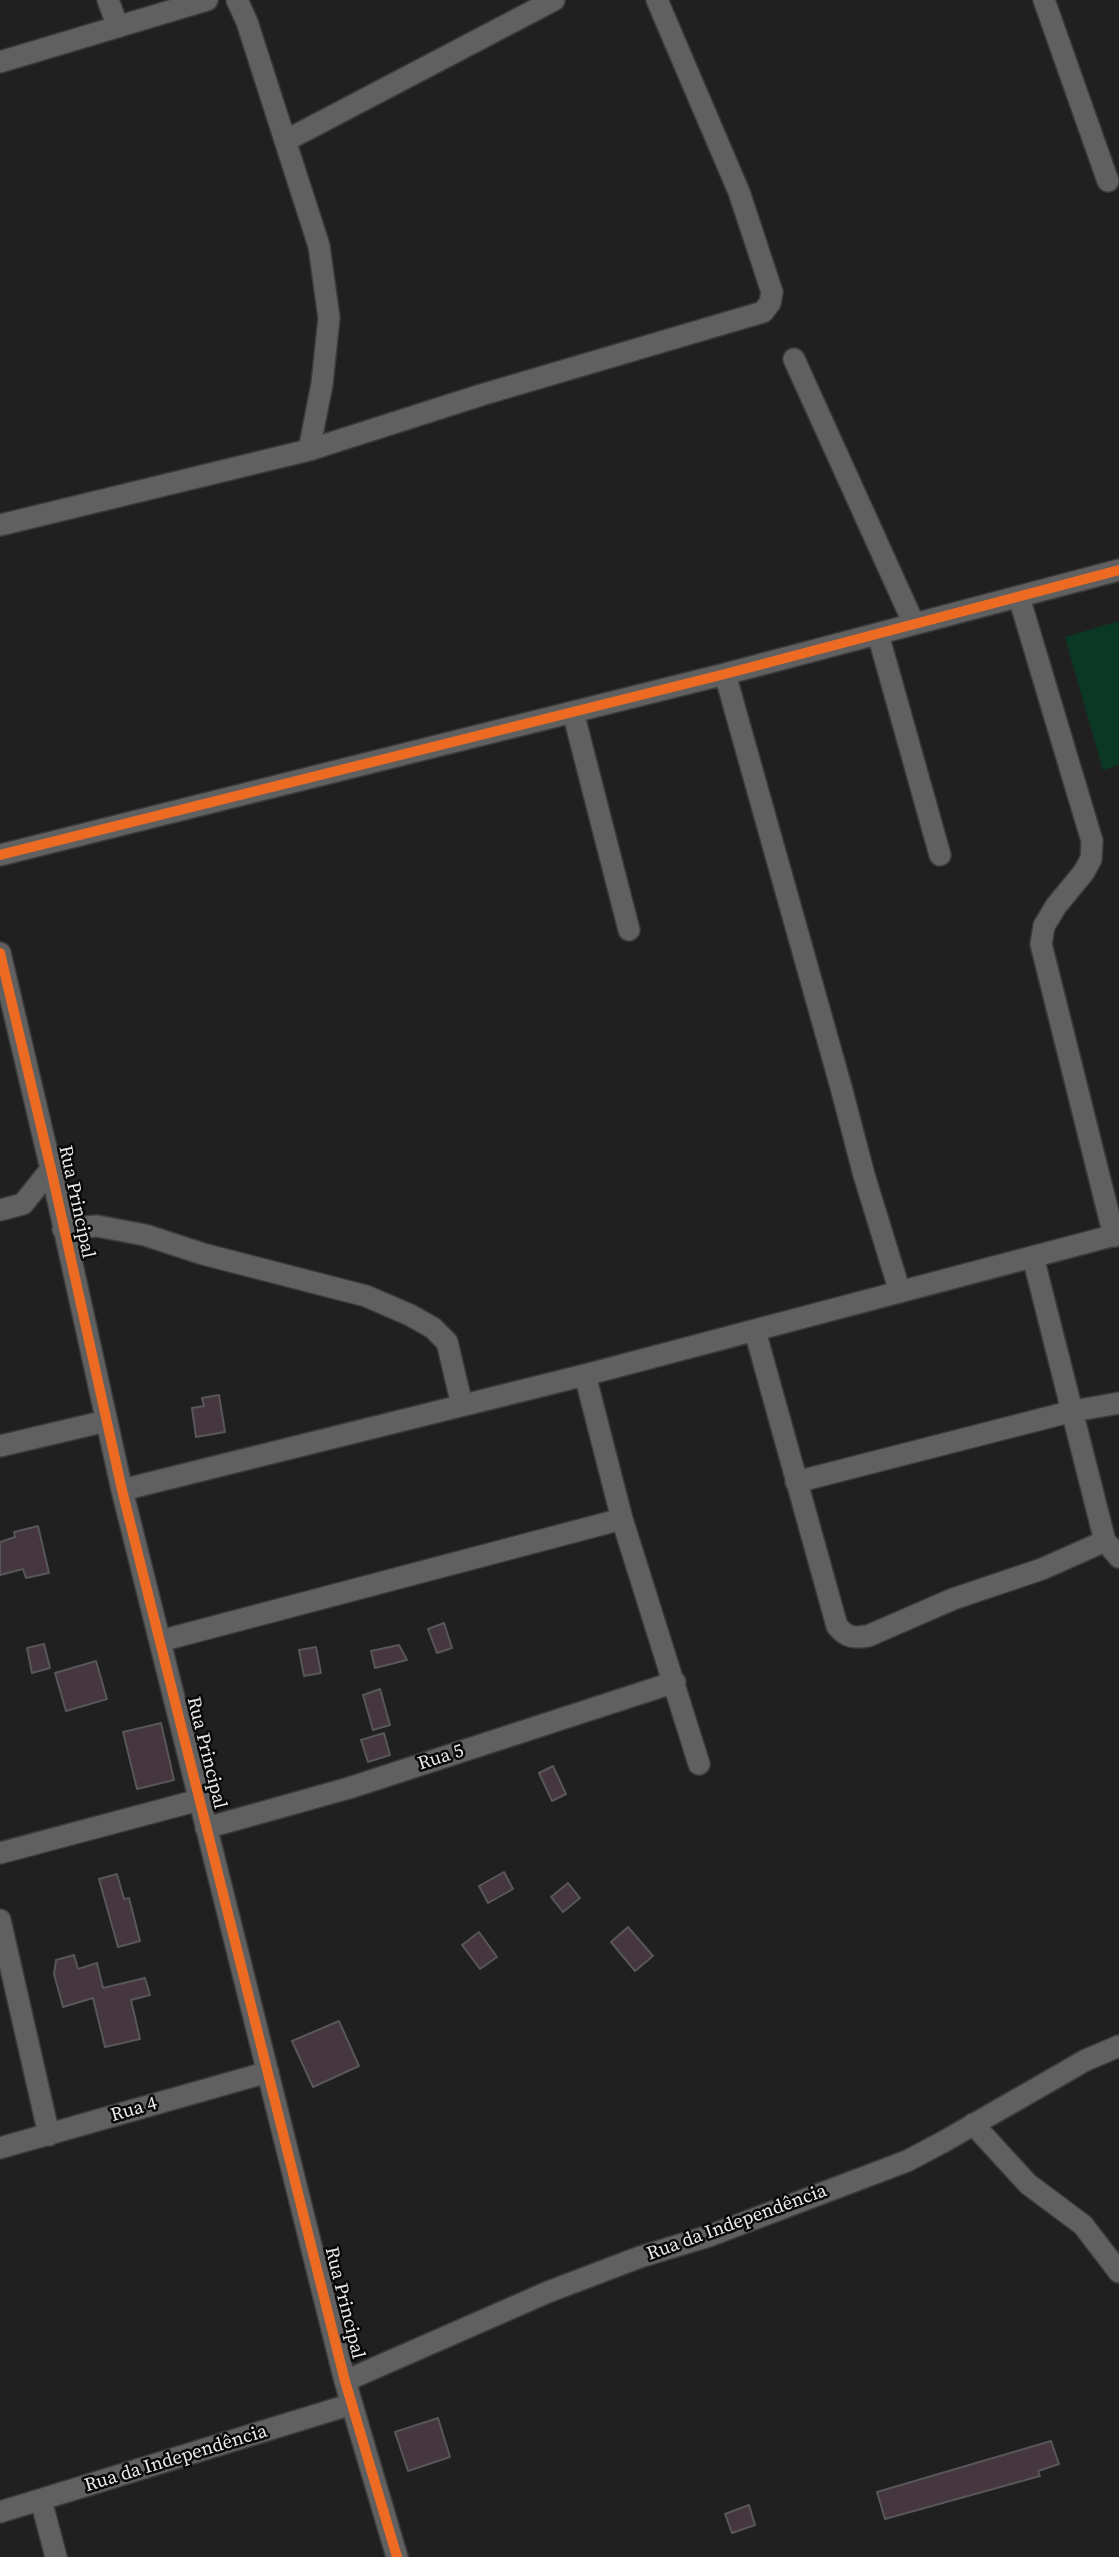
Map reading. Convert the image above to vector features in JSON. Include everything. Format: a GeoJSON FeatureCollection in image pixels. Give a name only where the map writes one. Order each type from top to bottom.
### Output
{"type":"FeatureCollection","features":[{"type":"Feature","properties":{"kind":"street"},"geometry":{"type":"LineString","coordinates":[[108,0],[118,27]]}},
{"type":"Feature","properties":{"kind":"street"},"geometry":{"type":"LineString","coordinates":[[0,62],[206,0]]}},
{"type":"Feature","properties":{"kind":"street"},"geometry":{"type":"LineString","coordinates":[[237,0],[247,22],[319,246],[329,318],[322,384],[309,450]]}},
{"type":"Feature","properties":{"kind":"street"},"geometry":{"type":"LineString","coordinates":[[285,141],[554,0]]}},
{"type":"Feature","properties":{"kind":"street"},"geometry":{"type":"LineString","coordinates":[[0,525],[309,450],[763,312],[770,303],[772,292],[739,192],[657,0]]}},
{"type":"Feature","properties":{"kind":"street"},"geometry":{"type":"LineString","coordinates":[[1044,0],[1108,181]]}},
{"type":"Feature","properties":{"kind":"street"},"geometry":{"type":"LineString","coordinates":[[794,359],[914,624]]}},
{"type":"Feature","properties":{"kind":"street"},"geometry":{"type":"LineString","coordinates":[[0,855],[725,674],[1119,570]]}},
{"type":"Feature","properties":{"kind":"street"},"geometry":{"type":"LineString","coordinates":[[122,1490],[585,1375],[1116,1235],[1041,944],[1044,926],[1091,859],[1091,841],[1020,597]]}},
{"type":"Feature","properties":{"kind":"street"},"geometry":{"type":"LineString","coordinates":[[878,634],[940,855]]}},
{"type":"Feature","properties":{"kind":"street"},"geometry":{"type":"LineString","coordinates":[[725,674],[864,1175],[900,1292]]}},
{"type":"Feature","properties":{"kind":"street"},"geometry":{"type":"LineString","coordinates":[[573,712],[629,930]]}},
{"type":"Feature","properties":{"kind":"street","name":"Rua Principal"},"geometry":{"type":"LineString","coordinates":[[0,953],[106,1421],[159,1641],[345,2381],[397,2557]]}},
{"type":"Feature","properties":{"kind":"street"},"geometry":{"type":"LineString","coordinates":[[0,1210],[23,1204],[51,1169]]}},
{"type":"Feature","properties":{"kind":"street"},"geometry":{"type":"LineString","coordinates":[[23,1204],[62,1222],[145,1235],[203,1254],[366,1296],[410,1315],[433,1328],[447,1342],[462,1405]]}},
{"type":"Feature","properties":{"kind":"street"},"geometry":{"type":"LineString","coordinates":[[755,1331],[837,1626],[844,1634],[854,1638],[868,1636],[953,1599],[1112,1549],[1033,1257]]}},
{"type":"Feature","properties":{"kind":"street"},"geometry":{"type":"LineString","coordinates":[[585,1375],[622,1519],[699,1765]]}},
{"type":"Feature","properties":{"kind":"street"},"geometry":{"type":"LineString","coordinates":[[796,1482],[1073,1410],[1119,1403]]}},
{"type":"Feature","properties":{"kind":"street"},"geometry":{"type":"LineString","coordinates":[[0,1446],[106,1421]]}},
{"type":"Feature","properties":{"kind":"street"},"geometry":{"type":"LineString","coordinates":[[159,1641],[622,1519]]}},
{"type":"Feature","properties":{"kind":"street","name":"Rua 5"},"geometry":{"type":"LineString","coordinates":[[206,1829],[349,1788],[675,1682]]}},
{"type":"Feature","properties":{"kind":"street"},"geometry":{"type":"LineString","coordinates":[[0,1853],[199,1800]]}},
{"type":"Feature","properties":{"kind":"street"},"geometry":{"type":"LineString","coordinates":[[0,1920],[49,2135]]}},
{"type":"Feature","properties":{"kind":"street","name":"Rua da Independência"},"geometry":{"type":"LineString","coordinates":[[345,2381],[560,2288],[640,2257],[709,2236],[906,2161],[1086,2060],[1119,2046]]}},
{"type":"Feature","properties":{"kind":"street","name":"Rua 4"},"geometry":{"type":"LineString","coordinates":[[0,2148],[268,2072]]}},
{"type":"Feature","properties":{"kind":"street"},"geometry":{"type":"LineString","coordinates":[[973,2124],[1028,2184],[1083,2225],[1119,2273]]}},
{"type":"Feature","properties":{"kind":"street","name":"Rua da Independência"},"geometry":{"type":"LineString","coordinates":[[0,2512],[352,2404]]}},
{"type":"Feature","properties":{"kind":"street"},"geometry":{"type":"LineString","coordinates":[[41,2500],[56,2557]]}},
{"type":"Feature","properties":{"kind":"green space"},"geometry":{"type":"Polygon","coordinates":[[[1119,621],[1119,765],[1103,770],[1065,637],[1119,621]]]}},
{"type":"Feature","properties":{"kind":"building"},"geometry":{"type":"Polygon","coordinates":[[[219,1395],[225,1432],[196,1437],[192,1408],[204,1406],[202,1398],[219,1395]]]}},
{"type":"Feature","properties":{"kind":"building"},"geometry":{"type":"Polygon","coordinates":[[[38,1526],[49,1573],[26,1578],[23,1569],[0,1575],[0,1542],[15,1537],[14,1532],[38,1526]]]}},
{"type":"Feature","properties":{"kind":"building"},"geometry":{"type":"Polygon","coordinates":[[[444,1623],[452,1648],[437,1653],[428,1629],[444,1623]]]}},
{"type":"Feature","properties":{"kind":"building"},"geometry":{"type":"Polygon","coordinates":[[[44,1644],[50,1668],[32,1673],[27,1648],[44,1644]]]}},
{"type":"Feature","properties":{"kind":"building"},"geometry":{"type":"Polygon","coordinates":[[[399,1645],[407,1660],[375,1668],[371,1651],[399,1645]]]}},
{"type":"Feature","properties":{"kind":"building"},"geometry":{"type":"Polygon","coordinates":[[[316,1647],[321,1673],[304,1676],[299,1650],[316,1647]]]}},
{"type":"Feature","properties":{"kind":"building"},"geometry":{"type":"Polygon","coordinates":[[[96,1661],[107,1699],[66,1711],[55,1673],[96,1661]]]}},
{"type":"Feature","properties":{"kind":"building"},"geometry":{"type":"Polygon","coordinates":[[[380,1689],[390,1725],[373,1730],[363,1695],[380,1689]]]}},
{"type":"Feature","properties":{"kind":"building"},"geometry":{"type":"Polygon","coordinates":[[[161,1723],[174,1780],[137,1789],[123,1732],[161,1723]]]}},
{"type":"Feature","properties":{"kind":"building"},"geometry":{"type":"Polygon","coordinates":[[[384,1733],[390,1755],[368,1762],[361,1740],[384,1733]]]}},
{"type":"Feature","properties":{"kind":"building"},"geometry":{"type":"Polygon","coordinates":[[[553,1766],[566,1794],[552,1801],[539,1773],[553,1766]]]}},
{"type":"Feature","properties":{"kind":"building"},"geometry":{"type":"Polygon","coordinates":[[[504,1872],[513,1889],[488,1903],[479,1886],[504,1872]]]}},
{"type":"Feature","properties":{"kind":"building"},"geometry":{"type":"Polygon","coordinates":[[[117,1874],[124,1899],[129,1898],[140,1941],[118,1947],[99,1879],[117,1874]]]}},
{"type":"Feature","properties":{"kind":"building"},"geometry":{"type":"Polygon","coordinates":[[[568,1883],[580,1898],[563,1912],[551,1897],[568,1883]]]}},
{"type":"Feature","properties":{"kind":"building"},"geometry":{"type":"Polygon","coordinates":[[[628,1927],[653,1956],[635,1971],[611,1942],[628,1927]]]}},
{"type":"Feature","properties":{"kind":"building"},"geometry":{"type":"Polygon","coordinates":[[[479,1932],[497,1957],[480,1969],[462,1945],[479,1932]]]}},
{"type":"Feature","properties":{"kind":"building"},"geometry":{"type":"Polygon","coordinates":[[[74,1955],[78,1969],[97,1963],[103,1988],[145,1978],[150,1995],[131,2000],[140,2039],[105,2047],[93,1998],[63,2007],[54,1974],[56,1960],[74,1955]]]}},
{"type":"Feature","properties":{"kind":"building"},"geometry":{"type":"Polygon","coordinates":[[[339,2021],[359,2066],[313,2087],[292,2041],[339,2021]]]}},
{"type":"Feature","properties":{"kind":"building"},"geometry":{"type":"Polygon","coordinates":[[[438,2418],[450,2457],[408,2471],[395,2432],[438,2418]]]}},
{"type":"Feature","properties":{"kind":"building"},"geometry":{"type":"Polygon","coordinates":[[[1051,2441],[1059,2464],[1038,2471],[1040,2476],[885,2519],[877,2492],[1051,2441]]]}},
{"type":"Feature","properties":{"kind":"building"},"geometry":{"type":"Polygon","coordinates":[[[749,2505],[755,2525],[732,2533],[725,2514],[749,2505]]]}},
{"type":"Feature","properties":{"kind":"cycle path"},"geometry":{"type":"LineString","coordinates":[[0,855],[725,674],[1119,570]]}},
{"type":"Feature","properties":{"kind":"cycle path"},"geometry":{"type":"LineString","coordinates":[[0,953],[122,1490],[345,2381],[397,2557]]}}]}
